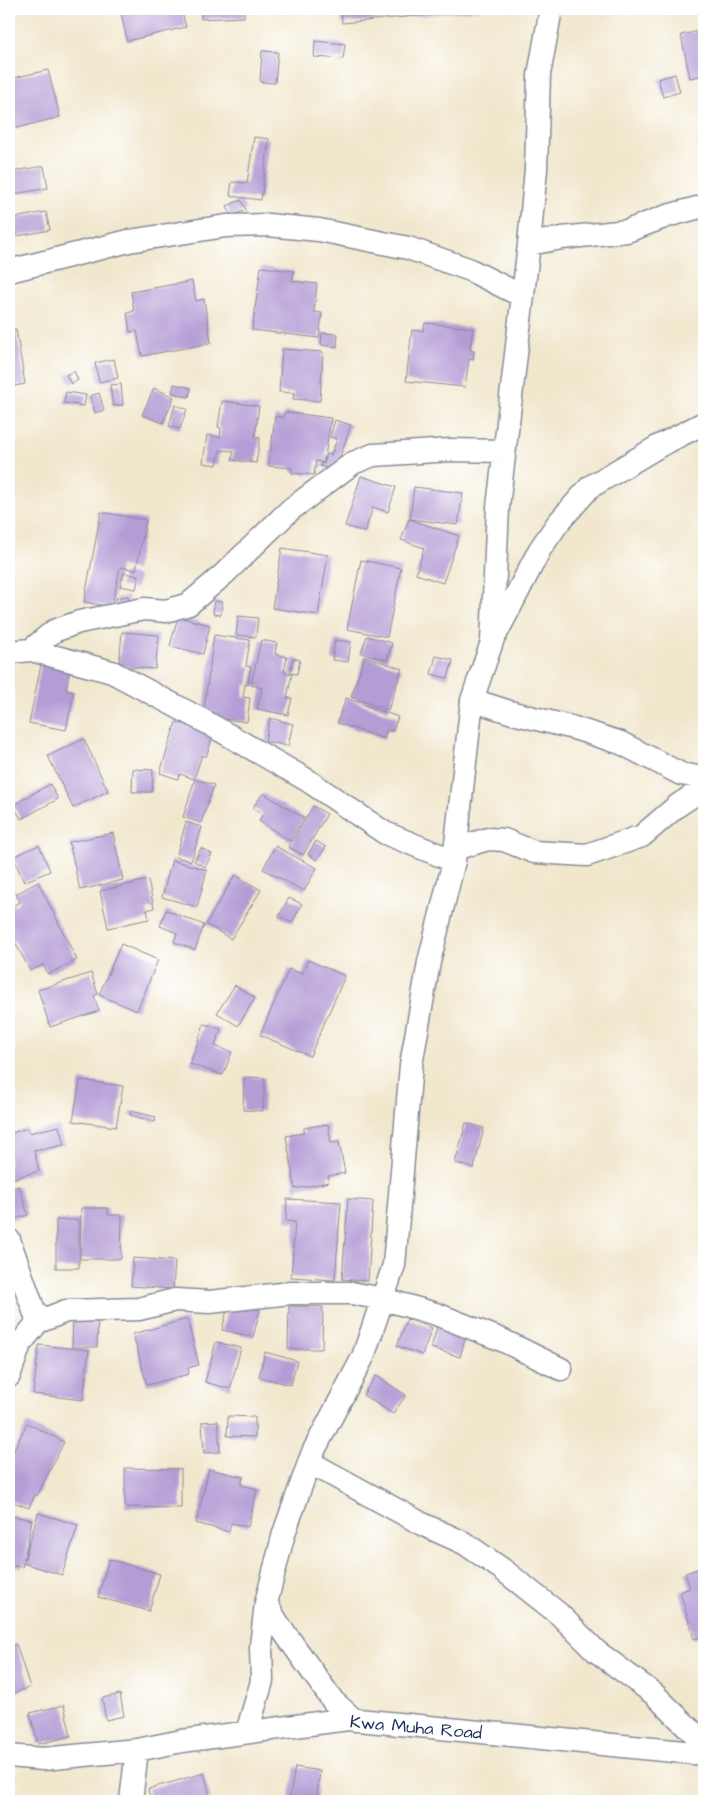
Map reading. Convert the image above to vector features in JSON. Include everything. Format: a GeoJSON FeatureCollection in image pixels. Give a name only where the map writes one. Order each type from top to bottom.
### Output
{"type":"FeatureCollection","features":[{"type":"Feature","properties":{"kind":"street"},"geometry":{"type":"LineString","coordinates":[[492,642],[498,507],[529,244],[536,169],[539,75],[551,9]]}},
{"type":"Feature","properties":{"kind":"street"},"geometry":{"type":"LineString","coordinates":[[529,244],[562,238],[627,231],[667,216],[704,206]]}},
{"type":"Feature","properties":{"kind":"street"},"geometry":{"type":"LineString","coordinates":[[9,271],[129,241],[226,226],[268,225],[319,230],[408,248],[468,269],[522,296]]}},
{"type":"Feature","properties":{"kind":"street"},"geometry":{"type":"LineString","coordinates":[[247,1732],[262,1681],[261,1646],[266,1603],[284,1533],[313,1452],[363,1357],[394,1265],[411,1065],[429,962],[455,855],[472,700],[492,642],[540,549],[558,523],[590,487],[659,446],[704,423]]}},
{"type":"Feature","properties":{"kind":"street"},"geometry":{"type":"LineString","coordinates":[[31,650],[54,631],[78,622],[144,610],[166,611],[189,604],[224,574],[290,510],[353,463],[373,455],[450,450],[504,451]]}},
{"type":"Feature","properties":{"kind":"street"},"geometry":{"type":"LineString","coordinates":[[9,652],[31,650],[112,672],[204,721],[298,775],[385,833],[455,855],[488,839],[504,840],[534,852],[587,856],[642,836],[677,806],[704,788]]}},
{"type":"Feature","properties":{"kind":"street"},"geometry":{"type":"LineString","coordinates":[[472,700],[621,743],[681,774],[704,778]]}},
{"type":"Feature","properties":{"kind":"street"},"geometry":{"type":"LineString","coordinates":[[9,1240],[38,1322]]}},
{"type":"Feature","properties":{"kind":"street"},"geometry":{"type":"LineString","coordinates":[[9,1376],[20,1344],[38,1322],[66,1311],[140,1309],[175,1300],[210,1302],[290,1293],[352,1293],[383,1299],[436,1314],[502,1340],[562,1369]]}},
{"type":"Feature","properties":{"kind":"street"},"geometry":{"type":"LineString","coordinates":[[309,1462],[424,1526],[464,1544],[502,1569],[559,1614],[596,1651],[654,1694],[704,1743]]}},
{"type":"Feature","properties":{"kind":"street"},"geometry":{"type":"LineString","coordinates":[[266,1603],[277,1622],[333,1701],[354,1720]]}},
{"type":"Feature","properties":{"kind":"street","name":"Kwa Muha Road"},"geometry":{"type":"LineString","coordinates":[[9,1756],[43,1759],[136,1750],[182,1741],[247,1732],[354,1720],[704,1754]]}},
{"type":"Feature","properties":{"kind":"street"},"geometry":{"type":"LineString","coordinates":[[130,1801],[136,1750]]}},
{"type":"Feature","properties":{"kind":"building"},"geometry":{"type":"Polygon","coordinates":[[[120,9],[136,9],[137,11],[145,9],[181,9],[186,27],[127,41],[120,9]]]}},
{"type":"Feature","properties":{"kind":"building"},"geometry":{"type":"Polygon","coordinates":[[[201,9],[244,9],[244,17],[201,19],[201,9]]]}},
{"type":"Feature","properties":{"kind":"building"},"geometry":{"type":"Polygon","coordinates":[[[341,9],[480,9],[480,10],[342,23],[341,9]]]}},
{"type":"Feature","properties":{"kind":"building"},"geometry":{"type":"Polygon","coordinates":[[[704,30],[704,75],[690,78],[681,35],[704,30]]]}},
{"type":"Feature","properties":{"kind":"building"},"geometry":{"type":"Polygon","coordinates":[[[315,41],[345,44],[343,59],[314,57],[315,41]]]}},
{"type":"Feature","properties":{"kind":"building"},"geometry":{"type":"Polygon","coordinates":[[[262,51],[278,52],[275,83],[260,82],[262,51]]]}},
{"type":"Feature","properties":{"kind":"building"},"geometry":{"type":"Polygon","coordinates":[[[48,70],[60,117],[9,130],[9,79],[48,70]]]}},
{"type":"Feature","properties":{"kind":"building"},"geometry":{"type":"Polygon","coordinates":[[[675,74],[680,92],[663,97],[658,79],[675,74]]]}},
{"type":"Feature","properties":{"kind":"building"},"geometry":{"type":"Polygon","coordinates":[[[254,137],[269,139],[261,200],[230,196],[232,182],[247,183],[254,137]]]}},
{"type":"Feature","properties":{"kind":"building"},"geometry":{"type":"Polygon","coordinates":[[[44,166],[48,188],[9,195],[9,172],[44,166]]]}},
{"type":"Feature","properties":{"kind":"building"},"geometry":{"type":"Polygon","coordinates":[[[241,200],[246,210],[231,216],[227,206],[241,200]]]}},
{"type":"Feature","properties":{"kind":"building"},"geometry":{"type":"Polygon","coordinates":[[[46,212],[50,230],[12,237],[9,219],[46,212]]]}},
{"type":"Feature","properties":{"kind":"building"},"geometry":{"type":"Polygon","coordinates":[[[261,267],[294,271],[292,281],[317,284],[314,312],[322,313],[319,338],[252,330],[261,267]]]}},
{"type":"Feature","properties":{"kind":"building"},"geometry":{"type":"Polygon","coordinates":[[[192,281],[196,301],[204,299],[211,343],[142,356],[137,331],[130,332],[127,313],[134,311],[131,292],[192,281]]]}},
{"type":"Feature","properties":{"kind":"building"},"geometry":{"type":"Polygon","coordinates":[[[425,323],[473,328],[470,350],[474,351],[473,360],[469,359],[465,387],[406,381],[412,330],[423,331],[425,323]]]}},
{"type":"Feature","properties":{"kind":"building"},"geometry":{"type":"Polygon","coordinates":[[[16,329],[25,384],[9,387],[9,330],[16,329]]]}},
{"type":"Feature","properties":{"kind":"building"},"geometry":{"type":"Polygon","coordinates":[[[322,333],[338,334],[337,347],[321,345],[322,333]]]}},
{"type":"Feature","properties":{"kind":"building"},"geometry":{"type":"Polygon","coordinates":[[[282,349],[323,352],[320,401],[293,399],[294,393],[279,392],[282,349]]]}},
{"type":"Feature","properties":{"kind":"building"},"geometry":{"type":"Polygon","coordinates":[[[114,359],[118,378],[99,382],[95,363],[114,359]]]}},
{"type":"Feature","properties":{"kind":"building"},"geometry":{"type":"Polygon","coordinates":[[[74,371],[78,380],[71,384],[66,375],[74,371]]]}},
{"type":"Feature","properties":{"kind":"building"},"geometry":{"type":"Polygon","coordinates":[[[121,384],[123,405],[113,406],[110,385],[121,384]]]}},
{"type":"Feature","properties":{"kind":"building"},"geometry":{"type":"Polygon","coordinates":[[[174,384],[191,388],[189,397],[172,393],[174,384]]]}},
{"type":"Feature","properties":{"kind":"building"},"geometry":{"type":"Polygon","coordinates":[[[154,388],[174,397],[163,423],[142,415],[154,388]]]}},
{"type":"Feature","properties":{"kind":"building"},"geometry":{"type":"Polygon","coordinates":[[[66,392],[86,395],[84,406],[64,403],[66,392]]]}},
{"type":"Feature","properties":{"kind":"building"},"geometry":{"type":"Polygon","coordinates":[[[99,393],[104,410],[95,413],[90,396],[99,393]]]}},
{"type":"Feature","properties":{"kind":"building"},"geometry":{"type":"Polygon","coordinates":[[[222,401],[259,406],[255,437],[260,438],[256,463],[232,460],[234,451],[220,450],[217,465],[203,463],[207,435],[220,437],[221,428],[218,427],[222,401]]]}},
{"type":"Feature","properties":{"kind":"building"},"geometry":{"type":"Polygon","coordinates":[[[175,405],[187,409],[180,429],[169,426],[175,405]]]}},
{"type":"Feature","properties":{"kind":"building"},"geometry":{"type":"Polygon","coordinates":[[[284,412],[331,418],[324,463],[316,461],[314,475],[292,473],[292,468],[269,466],[275,416],[283,418],[284,412]]]}},
{"type":"Feature","properties":{"kind":"building"},"geometry":{"type":"Polygon","coordinates":[[[335,420],[351,425],[335,471],[320,466],[321,463],[324,464],[327,454],[331,455],[337,439],[330,437],[335,420]]]}},
{"type":"Feature","properties":{"kind":"building"},"geometry":{"type":"Polygon","coordinates":[[[361,476],[396,487],[388,512],[373,507],[365,532],[345,526],[361,476]]]}},
{"type":"Feature","properties":{"kind":"building"},"geometry":{"type":"Polygon","coordinates":[[[414,487],[463,493],[458,525],[410,519],[414,487]]]}},
{"type":"Feature","properties":{"kind":"building"},"geometry":{"type":"Polygon","coordinates":[[[101,512],[146,520],[136,570],[120,567],[112,607],[84,602],[101,512]]]}},
{"type":"Feature","properties":{"kind":"building"},"geometry":{"type":"Polygon","coordinates":[[[409,519],[459,536],[443,583],[416,574],[424,548],[401,540],[409,519]]]}},
{"type":"Feature","properties":{"kind":"building"},"geometry":{"type":"Polygon","coordinates":[[[282,548],[328,555],[318,615],[272,608],[282,548]]]}},
{"type":"Feature","properties":{"kind":"building"},"geometry":{"type":"Polygon","coordinates":[[[361,560],[401,568],[387,637],[347,629],[361,560]]]}},
{"type":"Feature","properties":{"kind":"building"},"geometry":{"type":"Polygon","coordinates":[[[124,573],[139,576],[136,589],[120,586],[124,573]]]}},
{"type":"Feature","properties":{"kind":"building"},"geometry":{"type":"Polygon","coordinates":[[[128,596],[129,605],[117,607],[116,598],[128,596]]]}},
{"type":"Feature","properties":{"kind":"building"},"geometry":{"type":"Polygon","coordinates":[[[214,601],[222,602],[221,615],[213,614],[214,601]]]}},
{"type":"Feature","properties":{"kind":"building"},"geometry":{"type":"Polygon","coordinates":[[[238,616],[258,618],[256,637],[236,635],[238,616]]]}},
{"type":"Feature","properties":{"kind":"building"},"geometry":{"type":"Polygon","coordinates":[[[178,617],[210,625],[203,654],[170,646],[178,617]]]}},
{"type":"Feature","properties":{"kind":"building"},"geometry":{"type":"Polygon","coordinates":[[[122,632],[159,635],[155,669],[119,666],[122,632]]]}},
{"type":"Feature","properties":{"kind":"building"},"geometry":{"type":"Polygon","coordinates":[[[214,635],[250,640],[246,666],[251,667],[248,685],[245,684],[243,697],[250,698],[247,722],[203,716],[214,635]]]}},
{"type":"Feature","properties":{"kind":"building"},"geometry":{"type":"Polygon","coordinates":[[[367,636],[392,643],[387,660],[361,653],[367,636]]]}},
{"type":"Feature","properties":{"kind":"building"},"geometry":{"type":"Polygon","coordinates":[[[261,640],[277,643],[275,654],[287,657],[284,672],[292,674],[287,698],[292,698],[288,715],[257,709],[262,688],[251,685],[261,640]]]}},
{"type":"Feature","properties":{"kind":"building"},"geometry":{"type":"Polygon","coordinates":[[[335,640],[351,642],[348,662],[332,660],[335,640]]]}},
{"type":"Feature","properties":{"kind":"building"},"geometry":{"type":"Polygon","coordinates":[[[365,656],[402,669],[388,710],[351,697],[365,656]]]}},
{"type":"Feature","properties":{"kind":"building"},"geometry":{"type":"Polygon","coordinates":[[[436,656],[453,660],[448,678],[431,674],[436,656]]]}},
{"type":"Feature","properties":{"kind":"building"},"geometry":{"type":"Polygon","coordinates":[[[293,658],[300,660],[297,674],[290,673],[293,658]]]}},
{"type":"Feature","properties":{"kind":"building"},"geometry":{"type":"Polygon","coordinates":[[[42,660],[71,665],[66,690],[74,692],[66,730],[29,723],[42,660]]]}},
{"type":"Feature","properties":{"kind":"building"},"geometry":{"type":"Polygon","coordinates":[[[346,698],[398,717],[393,731],[387,730],[384,739],[337,723],[346,698]]]}},
{"type":"Feature","properties":{"kind":"building"},"geometry":{"type":"Polygon","coordinates":[[[270,718],[293,724],[288,746],[265,741],[270,718]]]}},
{"type":"Feature","properties":{"kind":"building"},"geometry":{"type":"Polygon","coordinates":[[[176,722],[214,733],[206,757],[202,755],[194,779],[180,774],[178,779],[160,773],[176,722]]]}},
{"type":"Feature","properties":{"kind":"building"},"geometry":{"type":"Polygon","coordinates":[[[84,739],[108,791],[73,808],[48,756],[84,739]]]}},
{"type":"Feature","properties":{"kind":"building"},"geometry":{"type":"Polygon","coordinates":[[[133,769],[153,770],[152,792],[132,792],[133,769]]]}},
{"type":"Feature","properties":{"kind":"building"},"geometry":{"type":"Polygon","coordinates":[[[195,779],[214,785],[201,823],[183,817],[195,779]]]}},
{"type":"Feature","properties":{"kind":"building"},"geometry":{"type":"Polygon","coordinates":[[[50,784],[58,799],[21,819],[13,805],[50,784]]]}},
{"type":"Feature","properties":{"kind":"building"},"geometry":{"type":"Polygon","coordinates":[[[263,793],[304,818],[290,841],[259,821],[263,814],[253,808],[263,793]]]}},
{"type":"Feature","properties":{"kind":"building"},"geometry":{"type":"Polygon","coordinates":[[[313,806],[327,814],[303,855],[289,847],[313,806]]]}},
{"type":"Feature","properties":{"kind":"building"},"geometry":{"type":"Polygon","coordinates":[[[186,822],[202,827],[191,861],[176,857],[186,822]]]}},
{"type":"Feature","properties":{"kind":"building"},"geometry":{"type":"Polygon","coordinates":[[[113,833],[123,880],[80,890],[69,842],[113,833]]]}},
{"type":"Feature","properties":{"kind":"building"},"geometry":{"type":"Polygon","coordinates":[[[316,841],[326,847],[317,860],[308,854],[316,841]]]}},
{"type":"Feature","properties":{"kind":"building"},"geometry":{"type":"Polygon","coordinates":[[[39,845],[50,871],[24,882],[13,857],[39,845]]]}},
{"type":"Feature","properties":{"kind":"building"},"geometry":{"type":"Polygon","coordinates":[[[275,846],[317,868],[304,891],[263,869],[275,846]]]}},
{"type":"Feature","properties":{"kind":"building"},"geometry":{"type":"Polygon","coordinates":[[[201,848],[212,854],[205,867],[194,861],[201,848]]]}},
{"type":"Feature","properties":{"kind":"building"},"geometry":{"type":"Polygon","coordinates":[[[172,860],[207,870],[197,907],[162,897],[172,860]]]}},
{"type":"Feature","properties":{"kind":"building"},"geometry":{"type":"Polygon","coordinates":[[[235,875],[261,890],[231,939],[206,924],[235,875]]]}},
{"type":"Feature","properties":{"kind":"building"},"geometry":{"type":"Polygon","coordinates":[[[148,880],[154,908],[147,910],[149,919],[108,928],[100,891],[148,880]]]}},
{"type":"Feature","properties":{"kind":"building"},"geometry":{"type":"Polygon","coordinates":[[[38,882],[77,960],[48,974],[43,965],[30,971],[14,940],[9,942],[9,908],[20,902],[16,894],[38,882]]]}},
{"type":"Feature","properties":{"kind":"building"},"geometry":{"type":"Polygon","coordinates":[[[289,898],[302,904],[292,923],[279,916],[289,898]]]}},
{"type":"Feature","properties":{"kind":"building"},"geometry":{"type":"Polygon","coordinates":[[[166,910],[204,925],[195,950],[174,942],[177,933],[160,926],[166,910]]]}},
{"type":"Feature","properties":{"kind":"building"},"geometry":{"type":"Polygon","coordinates":[[[121,944],[158,960],[137,1011],[99,995],[121,944]]]}},
{"type":"Feature","properties":{"kind":"building"},"geometry":{"type":"Polygon","coordinates":[[[308,960],[345,976],[310,1056],[260,1035],[289,969],[302,974],[308,960]]]}},
{"type":"Feature","properties":{"kind":"building"},"geometry":{"type":"Polygon","coordinates":[[[91,973],[98,994],[94,996],[99,1011],[50,1027],[38,990],[91,973]]]}},
{"type":"Feature","properties":{"kind":"building"},"geometry":{"type":"Polygon","coordinates":[[[235,985],[255,998],[238,1026],[217,1013],[235,985]]]}},
{"type":"Feature","properties":{"kind":"building"},"geometry":{"type":"Polygon","coordinates":[[[204,1024],[221,1029],[215,1046],[232,1052],[223,1075],[190,1064],[204,1024]]]}},
{"type":"Feature","properties":{"kind":"building"},"geometry":{"type":"Polygon","coordinates":[[[244,1077],[265,1078],[263,1111],[243,1110],[244,1077]]]}},
{"type":"Feature","properties":{"kind":"building"},"geometry":{"type":"Polygon","coordinates":[[[80,1080],[123,1086],[116,1127],[73,1121],[80,1080]]]}},
{"type":"Feature","properties":{"kind":"building"},"geometry":{"type":"Polygon","coordinates":[[[131,1111],[156,1117],[155,1122],[130,1115],[131,1111]]]}},
{"type":"Feature","properties":{"kind":"building"},"geometry":{"type":"Polygon","coordinates":[[[466,1123],[484,1128],[474,1168],[455,1163],[466,1123]]]}},
{"type":"Feature","properties":{"kind":"building"},"geometry":{"type":"Polygon","coordinates":[[[328,1124],[331,1143],[339,1142],[345,1173],[328,1176],[329,1182],[295,1189],[286,1136],[304,1133],[304,1128],[328,1124]]]}},
{"type":"Feature","properties":{"kind":"building"},"geometry":{"type":"Polygon","coordinates":[[[59,1126],[64,1145],[34,1151],[39,1171],[9,1180],[9,1134],[27,1128],[29,1133],[59,1126]]]}},
{"type":"Feature","properties":{"kind":"building"},"geometry":{"type":"Polygon","coordinates":[[[19,1186],[28,1215],[11,1220],[9,1214],[9,1189],[19,1186]]]}},
{"type":"Feature","properties":{"kind":"building"},"geometry":{"type":"Polygon","coordinates":[[[287,1199],[341,1202],[335,1280],[291,1277],[295,1222],[286,1221],[287,1199]]]}},
{"type":"Feature","properties":{"kind":"building"},"geometry":{"type":"Polygon","coordinates":[[[348,1199],[373,1201],[368,1281],[342,1279],[348,1199]]]}},
{"type":"Feature","properties":{"kind":"building"},"geometry":{"type":"Polygon","coordinates":[[[81,1208],[108,1208],[108,1215],[122,1215],[121,1259],[80,1259],[81,1208]]]}},
{"type":"Feature","properties":{"kind":"building"},"geometry":{"type":"Polygon","coordinates":[[[56,1220],[79,1220],[79,1268],[56,1268],[56,1220]]]}},
{"type":"Feature","properties":{"kind":"building"},"geometry":{"type":"Polygon","coordinates":[[[133,1258],[175,1261],[173,1289],[131,1286],[133,1258]]]}},
{"type":"Feature","properties":{"kind":"building"},"geometry":{"type":"Polygon","coordinates":[[[229,1302],[260,1310],[253,1337],[222,1330],[229,1302]]]}},
{"type":"Feature","properties":{"kind":"building"},"geometry":{"type":"Polygon","coordinates":[[[289,1306],[323,1307],[322,1349],[288,1349],[289,1306]]]}},
{"type":"Feature","properties":{"kind":"building"},"geometry":{"type":"Polygon","coordinates":[[[73,1312],[98,1312],[97,1347],[72,1347],[73,1312]]]}},
{"type":"Feature","properties":{"kind":"building"},"geometry":{"type":"Polygon","coordinates":[[[187,1319],[199,1365],[188,1368],[189,1374],[147,1385],[133,1334],[187,1319]]]}},
{"type":"Feature","properties":{"kind":"building"},"geometry":{"type":"Polygon","coordinates":[[[407,1319],[432,1328],[422,1355],[397,1346],[407,1319]]]}},
{"type":"Feature","properties":{"kind":"building"},"geometry":{"type":"Polygon","coordinates":[[[437,1327],[466,1336],[460,1357],[431,1348],[437,1327]]]}},
{"type":"Feature","properties":{"kind":"building"},"geometry":{"type":"Polygon","coordinates":[[[216,1342],[241,1348],[230,1389],[205,1382],[216,1342]]]}},
{"type":"Feature","properties":{"kind":"building"},"geometry":{"type":"Polygon","coordinates":[[[39,1345],[89,1350],[83,1400],[33,1394],[39,1345]]]}},
{"type":"Feature","properties":{"kind":"building"},"geometry":{"type":"Polygon","coordinates":[[[265,1352],[297,1361],[291,1385],[259,1377],[265,1352]]]}},
{"type":"Feature","properties":{"kind":"building"},"geometry":{"type":"Polygon","coordinates":[[[376,1376],[406,1395],[393,1414],[363,1395],[376,1376]]]}},
{"type":"Feature","properties":{"kind":"building"},"geometry":{"type":"Polygon","coordinates":[[[228,1416],[255,1417],[255,1437],[227,1436],[228,1416]]]}},
{"type":"Feature","properties":{"kind":"building"},"geometry":{"type":"Polygon","coordinates":[[[218,1421],[220,1452],[204,1453],[202,1422],[218,1421]]]}},
{"type":"Feature","properties":{"kind":"building"},"geometry":{"type":"Polygon","coordinates":[[[27,1423],[64,1442],[29,1508],[9,1500],[9,1460],[27,1423]]]}},
{"type":"Feature","properties":{"kind":"building"},"geometry":{"type":"Polygon","coordinates":[[[125,1468],[181,1469],[181,1508],[125,1507],[125,1468]]]}},
{"type":"Feature","properties":{"kind":"building"},"geometry":{"type":"Polygon","coordinates":[[[209,1469],[243,1477],[241,1485],[257,1489],[248,1527],[231,1523],[229,1532],[196,1523],[209,1469]]]}},
{"type":"Feature","properties":{"kind":"building"},"geometry":{"type":"Polygon","coordinates":[[[38,1513],[78,1525],[62,1575],[23,1563],[22,1567],[9,1565],[9,1515],[32,1520],[24,1561],[38,1513]]]}},
{"type":"Feature","properties":{"kind":"building"},"geometry":{"type":"Polygon","coordinates":[[[109,1559],[160,1574],[149,1611],[98,1597],[109,1559]]]}},
{"type":"Feature","properties":{"kind":"building"},"geometry":{"type":"Polygon","coordinates":[[[704,1567],[704,1636],[694,1639],[680,1592],[690,1588],[685,1573],[704,1567]]]}},
{"type":"Feature","properties":{"kind":"building"},"geometry":{"type":"Polygon","coordinates":[[[16,1644],[30,1687],[9,1695],[9,1647],[16,1644]]]}},
{"type":"Feature","properties":{"kind":"building"},"geometry":{"type":"Polygon","coordinates":[[[120,1694],[124,1716],[106,1720],[102,1698],[120,1694]]]}},
{"type":"Feature","properties":{"kind":"building"},"geometry":{"type":"Polygon","coordinates":[[[64,1705],[71,1736],[38,1744],[30,1713],[64,1705]]]}},
{"type":"Feature","properties":{"kind":"building"},"geometry":{"type":"Polygon","coordinates":[[[295,1767],[320,1771],[316,1801],[289,1801],[295,1767]]]}},
{"type":"Feature","properties":{"kind":"building"},"geometry":{"type":"Polygon","coordinates":[[[204,1773],[211,1799],[204,1801],[151,1801],[148,1789],[204,1773]]]}}]}
